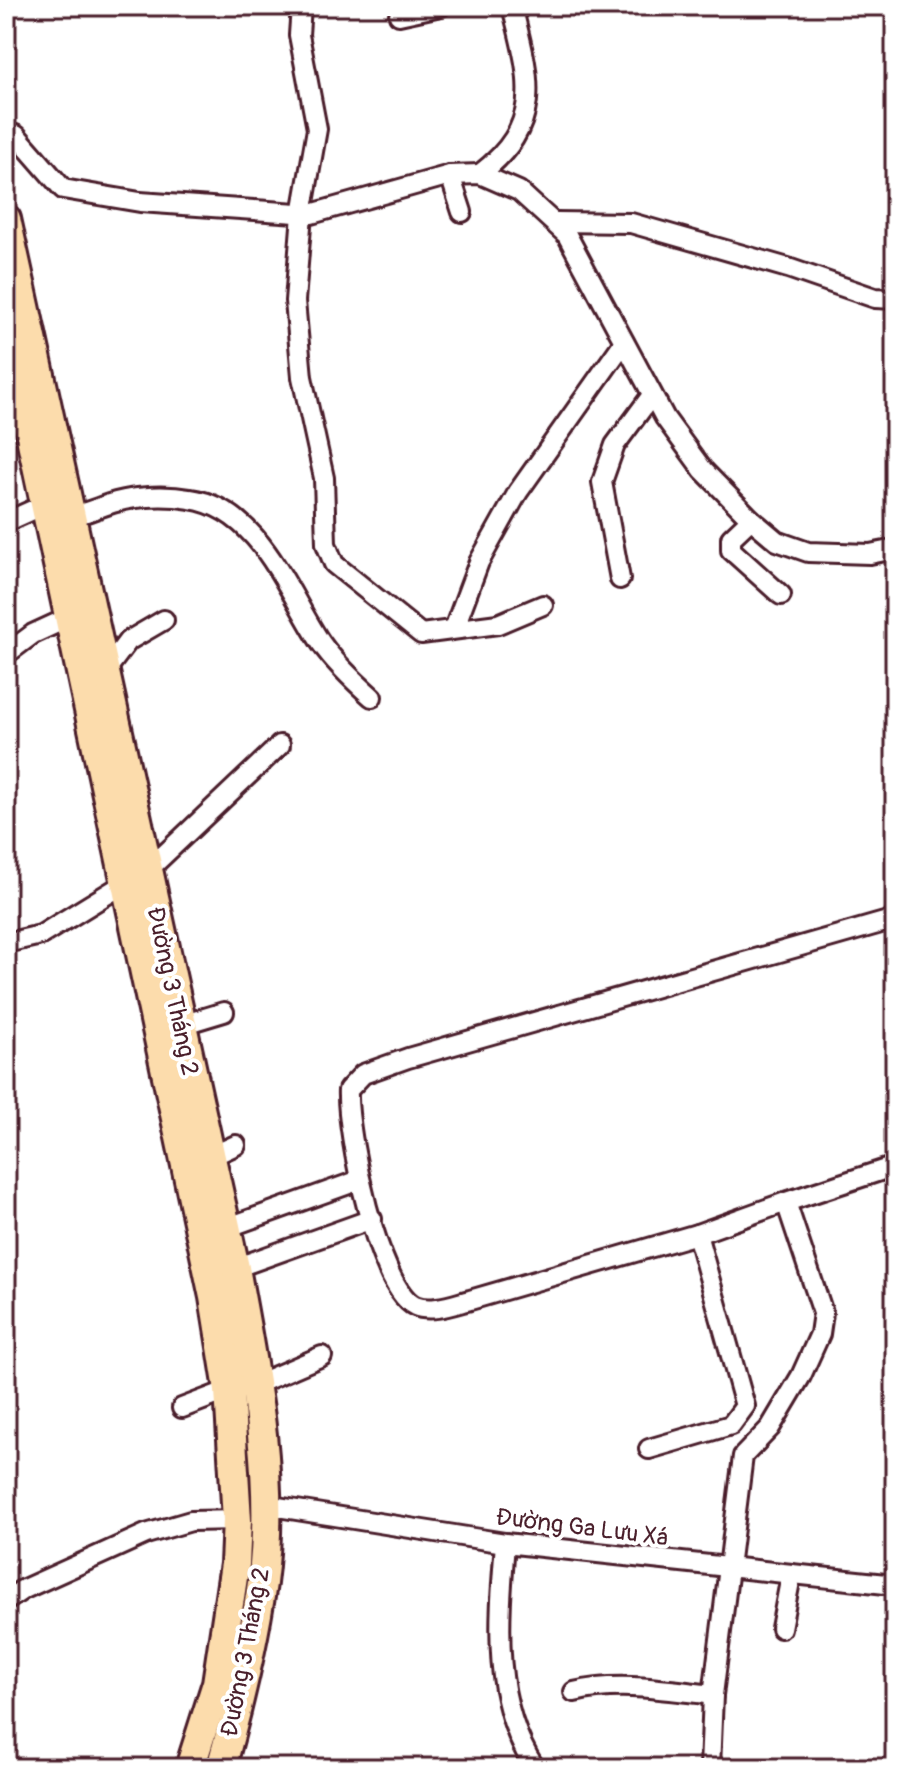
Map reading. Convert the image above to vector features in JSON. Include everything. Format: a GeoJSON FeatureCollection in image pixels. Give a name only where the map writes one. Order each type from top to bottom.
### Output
{"type":"FeatureCollection","features":[{"type":"Feature","properties":{"kind":"highway","name":"Đường 3 Tháng 2"},"geometry":{"type":"LineString","coordinates":[[6,219],[70,617],[137,876],[181,1025],[235,1268],[257,1384],[265,1516],[262,1582],[248,1660],[221,1768]]}},
{"type":"Feature","properties":{"kind":"highway","name":"Đường 3 Tháng 2"},"geometry":{"type":"LineString","coordinates":[[7,333],[54,511],[104,673],[229,1390],[237,1520],[235,1564],[217,1683],[190,1768]]}},
{"type":"Feature","properties":{"kind":"highway"},"geometry":{"type":"LineString","coordinates":[[237,1520],[265,1516]]}},
{"type":"Feature","properties":{"kind":"street"},"geometry":{"type":"LineString","coordinates":[[301,6],[299,35],[317,129],[302,214],[295,301],[302,377],[324,478],[326,544],[334,564],[421,634],[498,624],[543,605]]}},
{"type":"Feature","properties":{"kind":"street"},"geometry":{"type":"LineString","coordinates":[[399,15],[441,6]]}},
{"type":"Feature","properties":{"kind":"street"},"geometry":{"type":"LineString","coordinates":[[480,174],[502,157],[521,132],[528,93],[523,50],[512,6]]}},
{"type":"Feature","properties":{"kind":"street"},"geometry":{"type":"LineString","coordinates":[[6,133],[16,135],[63,189],[140,202],[311,214],[450,175],[480,174],[519,191],[567,235],[652,395],[693,458],[751,519],[777,541],[808,552],[870,554],[895,549]]}},
{"type":"Feature","properties":{"kind":"street"},"geometry":{"type":"LineString","coordinates":[[450,175],[462,212]]}},
{"type":"Feature","properties":{"kind":"street"},"geometry":{"type":"LineString","coordinates":[[556,222],[631,223],[788,268],[875,298],[895,299]]}},
{"type":"Feature","properties":{"kind":"street"},"geometry":{"type":"LineString","coordinates":[[454,629],[479,562],[518,492],[624,342]]}},
{"type":"Feature","properties":{"kind":"street"},"geometry":{"type":"LineString","coordinates":[[620,579],[602,482],[615,445],[652,395]]}},
{"type":"Feature","properties":{"kind":"street"},"geometry":{"type":"LineString","coordinates":[[6,522],[54,511],[153,498],[191,499],[229,512],[261,545],[299,600],[321,644],[372,697]]}},
{"type":"Feature","properties":{"kind":"street"},"geometry":{"type":"LineString","coordinates":[[751,519],[731,538],[731,550],[781,595]]}},
{"type":"Feature","properties":{"kind":"street"},"geometry":{"type":"LineString","coordinates":[[9,652],[33,634],[70,617]]}},
{"type":"Feature","properties":{"kind":"street"},"geometry":{"type":"LineString","coordinates":[[104,673],[128,641],[164,620]]}},
{"type":"Feature","properties":{"kind":"street"},"geometry":{"type":"LineString","coordinates":[[6,943],[41,935],[137,876],[280,745]]}},
{"type":"Feature","properties":{"kind":"street"},"geometry":{"type":"LineString","coordinates":[[895,919],[363,1074],[348,1090],[347,1112],[360,1180],[387,1266],[401,1295],[416,1306],[431,1309],[697,1234],[895,1166]]}},
{"type":"Feature","properties":{"kind":"street"},"geometry":{"type":"LineString","coordinates":[[181,1025],[224,1012]]}},
{"type":"Feature","properties":{"kind":"street"},"geometry":{"type":"LineString","coordinates":[[210,1157],[236,1145]]}},
{"type":"Feature","properties":{"kind":"street"},"geometry":{"type":"LineString","coordinates":[[226,1228],[360,1180]]}},
{"type":"Feature","properties":{"kind":"street"},"geometry":{"type":"LineString","coordinates":[[710,1768],[713,1695],[738,1475],[743,1456],[770,1428],[801,1376],[820,1334],[823,1313],[786,1202]]}},
{"type":"Feature","properties":{"kind":"street"},"geometry":{"type":"LineString","coordinates":[[235,1268],[372,1219]]}},
{"type":"Feature","properties":{"kind":"street"},"geometry":{"type":"LineString","coordinates":[[649,1449],[731,1425],[745,1406],[697,1234]]}},
{"type":"Feature","properties":{"kind":"street"},"geometry":{"type":"LineString","coordinates":[[257,1384],[322,1356]]}},
{"type":"Feature","properties":{"kind":"street"},"geometry":{"type":"LineString","coordinates":[[182,1408],[229,1390]]}},
{"type":"Feature","properties":{"kind":"street"},"geometry":{"type":"LineString","coordinates":[[731,1425],[753,1445]]}},
{"type":"Feature","properties":{"kind":"street","name":"Đường Ga Lưu Xá"},"geometry":{"type":"LineString","coordinates":[[265,1516],[895,1585]]}},
{"type":"Feature","properties":{"kind":"street"},"geometry":{"type":"LineString","coordinates":[[6,1601],[146,1534],[191,1521],[237,1520]]}},
{"type":"Feature","properties":{"kind":"street"},"geometry":{"type":"LineString","coordinates":[[505,1543],[498,1630],[504,1682],[512,1723],[535,1768]]}},
{"type":"Feature","properties":{"kind":"street"},"geometry":{"type":"LineString","coordinates":[[781,1628],[791,1576]]}},
{"type":"Feature","properties":{"kind":"street"},"geometry":{"type":"LineString","coordinates":[[574,1692],[596,1686],[623,1686],[713,1695]]}}]}
